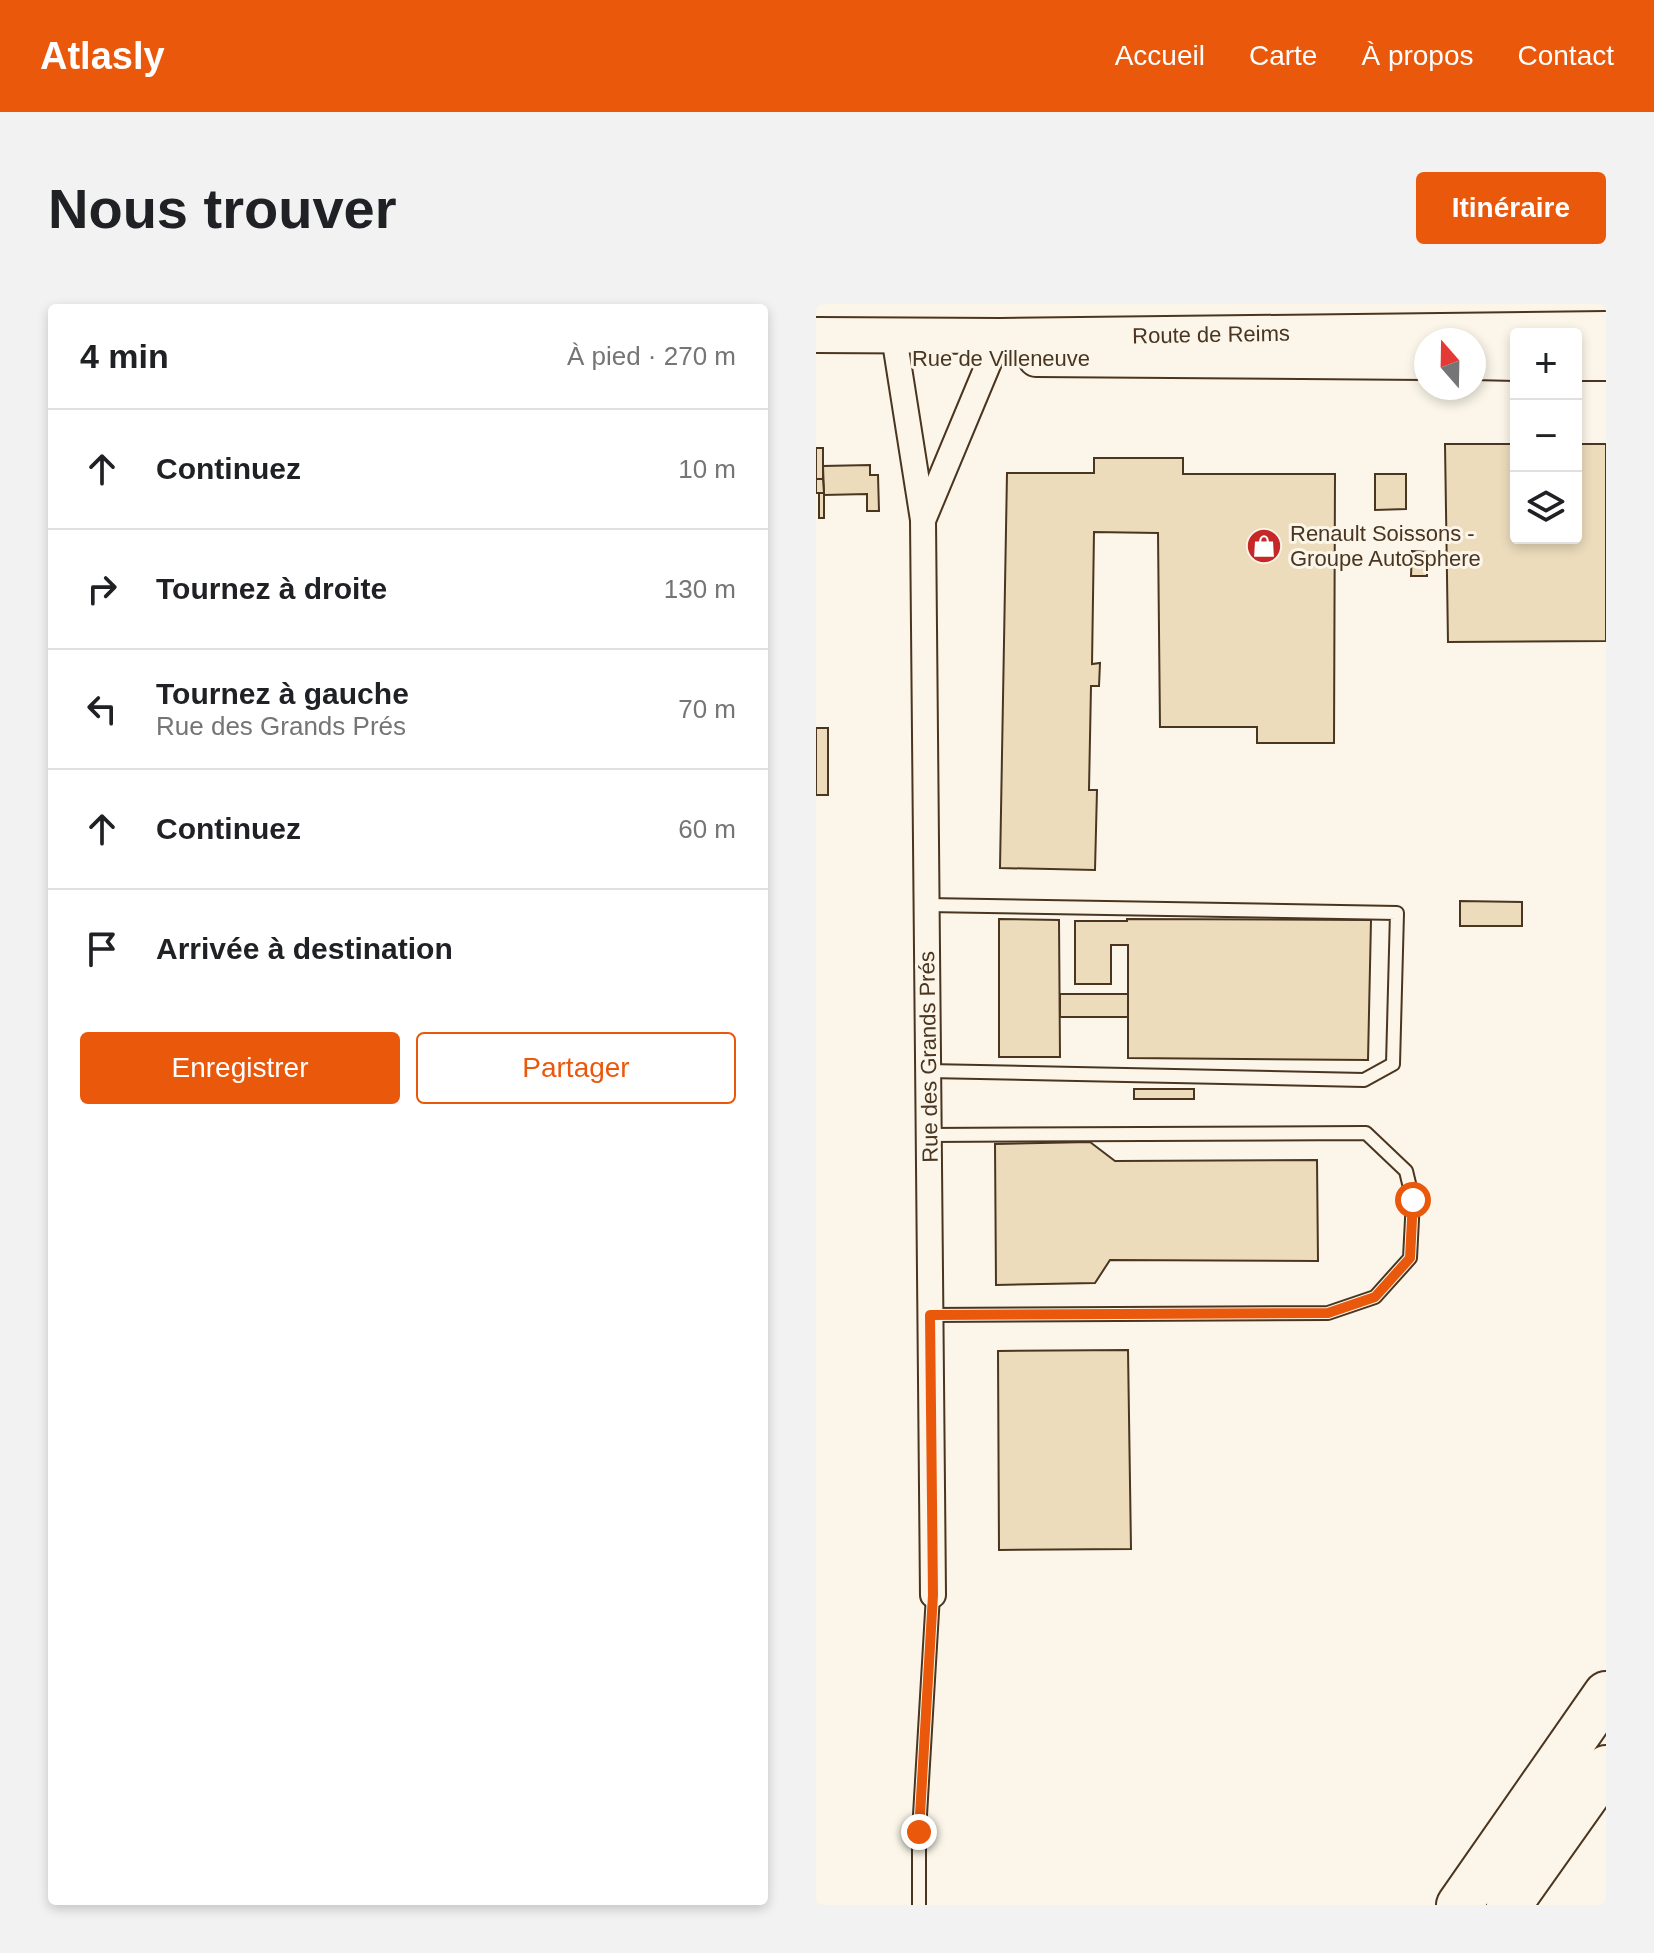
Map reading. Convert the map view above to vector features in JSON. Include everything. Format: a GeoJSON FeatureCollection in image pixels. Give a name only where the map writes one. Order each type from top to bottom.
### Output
{"type":"FeatureCollection","features":[{"type":"Feature","properties":{"kind":"highway"},"geometry":{"type":"LineString","coordinates":[[1459,1905],[1606,1694]]}},
{"type":"Feature","properties":{"kind":"highway"},"geometry":{"type":"LineString","coordinates":[[1509,1905],[1606,1768]]}},
{"type":"Feature","properties":{"kind":"main road","name":"Route de Reims"},"geometry":{"type":"LineString","coordinates":[[816,335],[896,347],[995,347],[1606,329]]}},
{"type":"Feature","properties":{"kind":"main road","name":"Rue de Villeneuve"},"geometry":{"type":"LineString","coordinates":[[816,357],[896,347]]}},
{"type":"Feature","properties":{"kind":"main road","name":"Rue de Villeneuve"},"geometry":{"type":"LineString","coordinates":[[995,347],[1414,362]]}},
{"type":"Feature","properties":{"kind":"main road"},"geometry":{"type":"LineString","coordinates":[[1486,362],[1510,363]]}},
{"type":"Feature","properties":{"kind":"main road"},"geometry":{"type":"LineString","coordinates":[[1582,363],[1606,363]]}},
{"type":"Feature","properties":{"kind":"street","name":"Rue des Grands Prés"},"geometry":{"type":"LineString","coordinates":[[896,347],[923,520],[933,1595]]}},
{"type":"Feature","properties":{"kind":"street","name":"Rue des Grands Prés"},"geometry":{"type":"LineString","coordinates":[[923,520],[995,347]]}},
{"type":"Feature","properties":{"kind":"lane"},"geometry":{"type":"LineString","coordinates":[[927,905],[1397,913],[1393,1064],[1364,1080],[928,1071]]}},
{"type":"Feature","properties":{"kind":"lane"},"geometry":{"type":"LineString","coordinates":[[929,1135],[1366,1133],[1406,1171],[1413,1200],[1410,1258],[1375,1297],[1328,1313],[930,1315]]}},
{"type":"Feature","properties":{"kind":"lane"},"geometry":{"type":"LineString","coordinates":[[919,1905],[919,1832],[933,1595]]}},
{"type":"Feature","properties":{"kind":"building"},"geometry":{"type":"Polygon","coordinates":[[[1445,444],[1510,444],[1510,544],[1582,544],[1582,444],[1606,444],[1606,641],[1448,642],[1445,444]]]}},
{"type":"Feature","properties":{"kind":"building"},"geometry":{"type":"Polygon","coordinates":[[[816,448],[823,448],[823,479],[816,479],[816,448]]]}},
{"type":"Feature","properties":{"kind":"building"},"geometry":{"type":"Polygon","coordinates":[[[1094,458],[1183,458],[1183,474],[1335,474],[1334,743],[1257,743],[1257,727],[1160,727],[1158,533],[1094,532],[1092,664],[1100,663],[1099,686],[1091,686],[1089,790],[1097,790],[1095,870],[1000,868],[1007,473],[1094,473],[1094,458]]]}},
{"type":"Feature","properties":{"kind":"building"},"geometry":{"type":"Polygon","coordinates":[[[870,465],[870,475],[878,475],[879,511],[867,511],[867,494],[824,495],[823,466],[870,465]]]}},
{"type":"Feature","properties":{"kind":"building"},"geometry":{"type":"Polygon","coordinates":[[[1375,474],[1406,474],[1406,509],[1375,510],[1375,474]]]}},
{"type":"Feature","properties":{"kind":"building"},"geometry":{"type":"Polygon","coordinates":[[[816,479],[823,479],[824,493],[816,493],[816,479]]]}},
{"type":"Feature","properties":{"kind":"building"},"geometry":{"type":"Polygon","coordinates":[[[819,493],[824,493],[824,518],[819,518],[819,493]]]}},
{"type":"Feature","properties":{"kind":"building"},"geometry":{"type":"Polygon","coordinates":[[[1412,551],[1427,552],[1427,576],[1411,576],[1412,551]]]}},
{"type":"Feature","properties":{"kind":"building"},"geometry":{"type":"Polygon","coordinates":[[[816,728],[828,728],[828,795],[816,795],[816,728]]]}},
{"type":"Feature","properties":{"kind":"building"},"geometry":{"type":"Polygon","coordinates":[[[1460,901],[1522,902],[1522,926],[1460,926],[1460,901]]]}},
{"type":"Feature","properties":{"kind":"building"},"geometry":{"type":"Polygon","coordinates":[[[999,919],[1059,920],[1060,1057],[999,1057],[999,919]]]}},
{"type":"Feature","properties":{"kind":"building"},"geometry":{"type":"Polygon","coordinates":[[[1371,920],[1368,1060],[1128,1058],[1128,945],[1111,945],[1111,984],[1075,984],[1075,921],[1371,920]]]}},
{"type":"Feature","properties":{"kind":"building"},"geometry":{"type":"Polygon","coordinates":[[[1060,994],[1128,994],[1128,1017],[1060,1017],[1060,994]]]}},
{"type":"Feature","properties":{"kind":"building"},"geometry":{"type":"Polygon","coordinates":[[[1134,1089],[1194,1089],[1194,1099],[1134,1099],[1134,1089]]]}},
{"type":"Feature","properties":{"kind":"building"},"geometry":{"type":"Polygon","coordinates":[[[1090,1142],[1115,1161],[1317,1160],[1318,1261],[1110,1260],[1095,1283],[996,1285],[995,1144],[1090,1142]]]}},
{"type":"Feature","properties":{"kind":"building"},"geometry":{"type":"Polygon","coordinates":[[[1128,1350],[1131,1549],[999,1550],[998,1351],[1128,1350]]]}},
{"type":"Feature","properties":{"kind":"place","name":"Renault Soissons - Groupe Autosphere"},"geometry":{"type":"Point","coordinates":[1264,546]}},
{"type":"Feature","properties":{"kind":"route"},"geometry":{"type":"LineString","coordinates":[[919,1832],[933,1595],[930,1315],[1328,1313],[1375,1297],[1410,1258],[1413,1200]]}}]}
